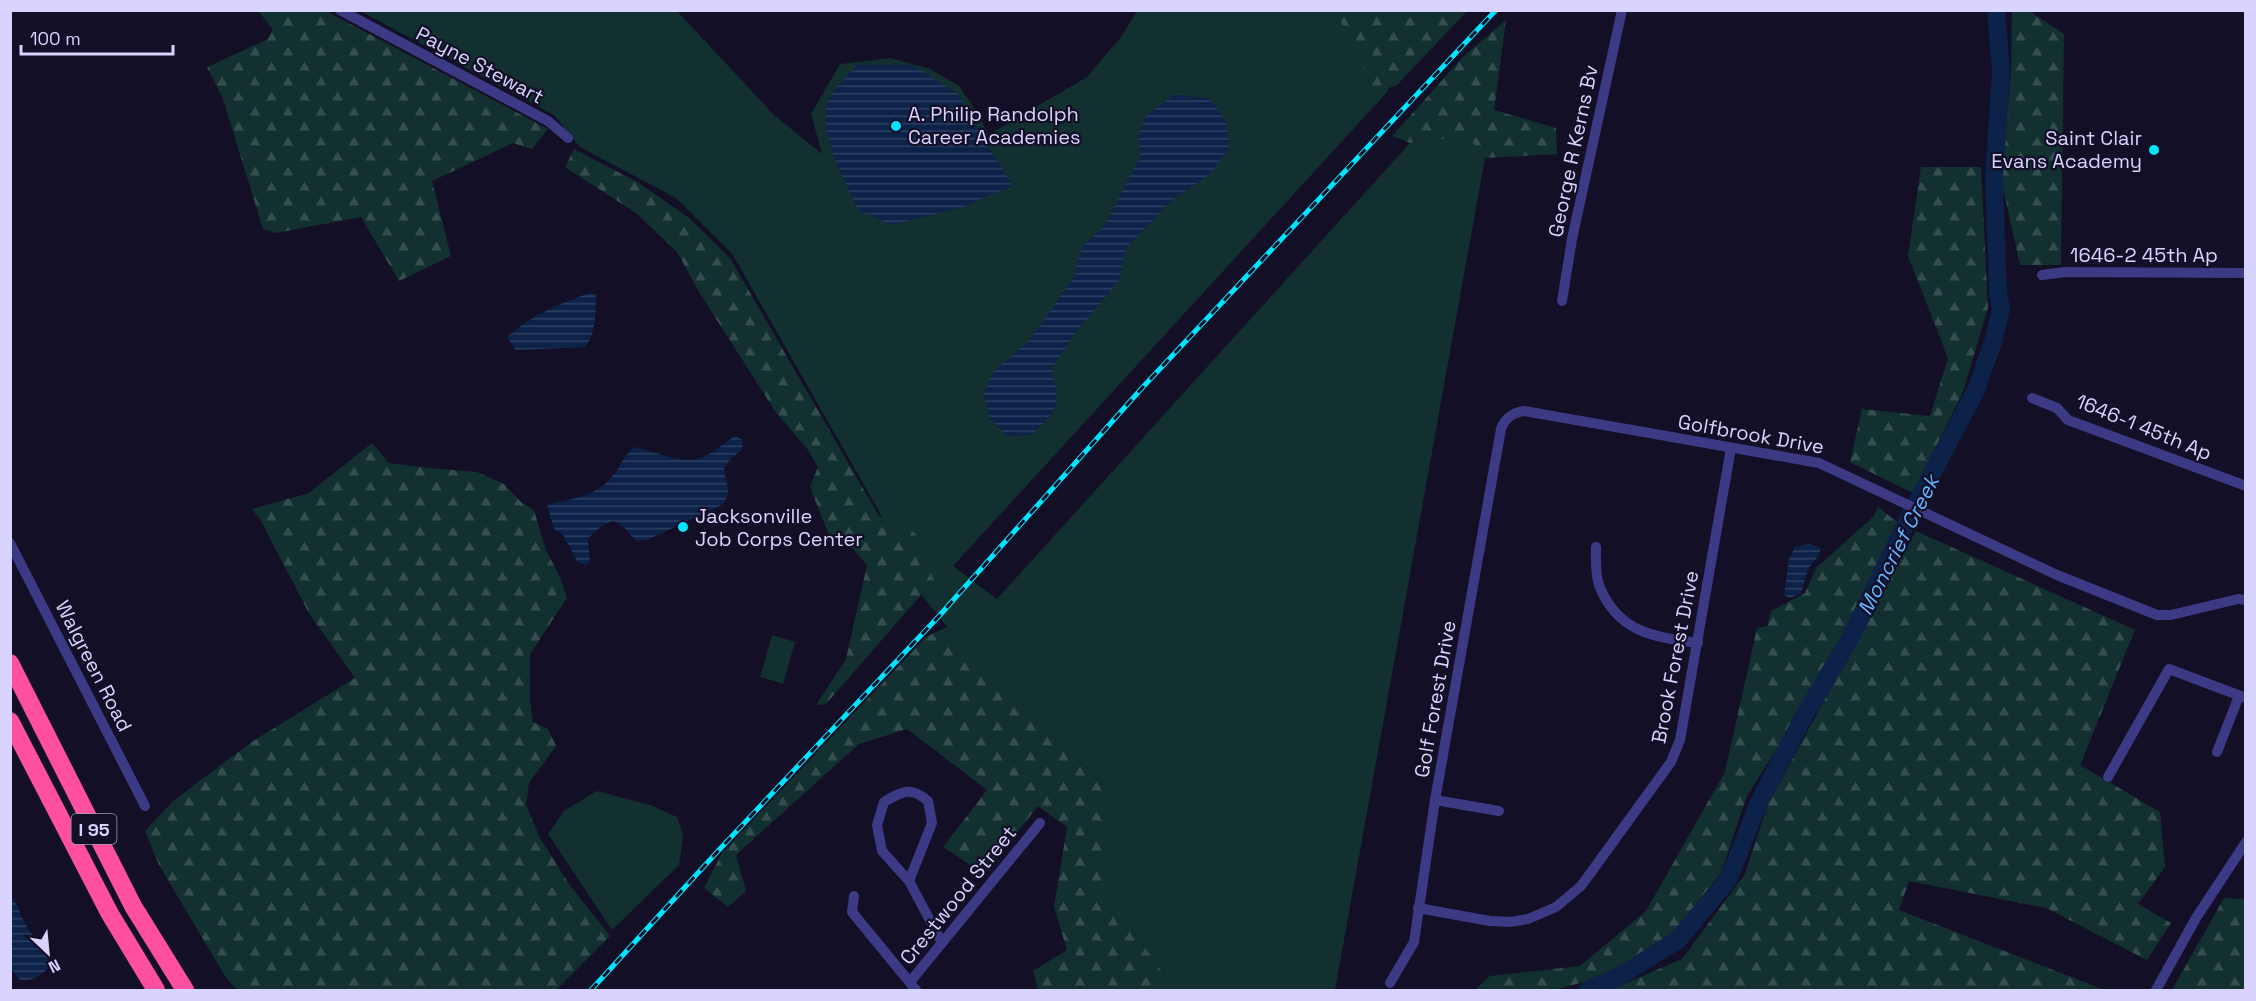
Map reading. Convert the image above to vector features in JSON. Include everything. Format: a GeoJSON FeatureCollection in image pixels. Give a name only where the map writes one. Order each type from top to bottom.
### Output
{"type":"FeatureCollection","features":[{"type":"Feature","properties":{"kind":"highway","name":"I 95"},"geometry":{"type":"LineString","coordinates":[[10,663],[133,906],[185,990]]}},
{"type":"Feature","properties":{"kind":"highway","name":"I 95"},"geometry":{"type":"LineString","coordinates":[[10,722],[110,914],[156,990]]}},
{"type":"Feature","properties":{"kind":"street","name":"Payne Stewart"},"geometry":{"type":"LineString","coordinates":[[340,10],[548,121],[568,138]]}},
{"type":"Feature","properties":{"kind":"street","name":"George R Kerns Bv"},"geometry":{"type":"LineString","coordinates":[[1562,301],[1572,239],[1622,10]]}},
{"type":"Feature","properties":{"kind":"street","name":"1646-2 45th Ap"},"geometry":{"type":"LineString","coordinates":[[2042,275],[2075,272],[2246,273]]}},
{"type":"Feature","properties":{"kind":"street","name":"1646-1 45th Ap"},"geometry":{"type":"LineString","coordinates":[[2032,398],[2057,408],[2068,420],[2246,486]]}},
{"type":"Feature","properties":{"kind":"street","name":"Golfbrook Drive"},"geometry":{"type":"LineString","coordinates":[[1508,418],[1524,411],[1819,462],[2057,575],[2157,615],[2171,615],[2238,599],[2246,600]]}},
{"type":"Feature","properties":{"kind":"street","name":"Golf Forest Drive"},"geometry":{"type":"LineString","coordinates":[[1390,983],[1414,942],[1435,800],[1501,429],[1508,418]]}},
{"type":"Feature","properties":{"kind":"street","name":"Brook Forest Drive"},"geometry":{"type":"LineString","coordinates":[[1418,908],[1490,921],[1510,922],[1545,913],[1570,897],[1581,886],[1671,762],[1680,740],[1731,448]]}},
{"type":"Feature","properties":{"kind":"street","name":"Walgreen Road"},"geometry":{"type":"LineString","coordinates":[[10,543],[146,806]]}},
{"type":"Feature","properties":{"kind":"street"},"geometry":{"type":"LineString","coordinates":[[1596,547],[1598,583],[1616,613],[1645,634],[1698,643]]}},
{"type":"Feature","properties":{"kind":"street"},"geometry":{"type":"LineString","coordinates":[[2108,777],[2169,669],[2242,697],[2217,752]]}},
{"type":"Feature","properties":{"kind":"street"},"geometry":{"type":"LineString","coordinates":[[909,881],[932,823],[928,801],[919,793],[909,790],[885,802],[877,825],[882,851],[909,881],[942,943]]}},
{"type":"Feature","properties":{"kind":"street"},"geometry":{"type":"LineString","coordinates":[[1435,800],[1498,811]]}},
{"type":"Feature","properties":{"kind":"street","name":"Crestwood Street"},"geometry":{"type":"LineString","coordinates":[[913,986],[942,943],[1040,823]]}},
{"type":"Feature","properties":{"kind":"street"},"geometry":{"type":"LineString","coordinates":[[2156,990],[2196,918],[2246,842]]}},
{"type":"Feature","properties":{"kind":"street"},"geometry":{"type":"LineString","coordinates":[[854,896],[852,912],[913,986]]}},
{"type":"Feature","properties":{"kind":"green space"},"geometry":{"type":"Polygon","coordinates":[[[254,11],[326,11],[548,129],[532,149],[513,143],[432,181],[451,256],[399,281],[361,217],[276,233],[263,229],[223,99],[207,67],[268,39],[273,30],[260,13],[254,11]]]}},
{"type":"Feature","properties":{"kind":"green space"},"geometry":{"type":"Polygon","coordinates":[[[360,11],[677,11],[774,115],[822,154],[811,114],[840,64],[891,58],[930,69],[959,86],[979,115],[988,135],[1087,77],[1121,37],[1137,11],[1346,11],[1389,90],[953,566],[997,599],[1410,143],[1467,136],[1485,158],[1335,990],[1175,990],[1107,893],[1107,788],[966,650],[907,577],[880,513],[733,255],[676,198],[580,147],[554,115],[360,11]]]}},
{"type":"Feature","properties":{"kind":"green space"},"geometry":{"type":"Polygon","coordinates":[[[1335,11],[1467,11],[1397,85],[1374,93],[1360,59],[1335,11]]]}},
{"type":"Feature","properties":{"kind":"green space"},"geometry":{"type":"Polygon","coordinates":[[[2012,11],[2029,11],[2064,34],[2061,265],[2020,265],[2001,179],[2011,73],[2012,11]]]}},
{"type":"Feature","properties":{"kind":"green space"},"geometry":{"type":"Polygon","coordinates":[[[1506,20],[1494,110],[1556,128],[1557,154],[1485,158],[1467,136],[1410,143],[1392,136],[1463,57],[1506,20]]]}},
{"type":"Feature","properties":{"kind":"green space"},"geometry":{"type":"Polygon","coordinates":[[[574,149],[639,183],[689,218],[730,258],[879,516],[915,533],[934,580],[826,704],[816,705],[846,659],[867,565],[851,547],[833,545],[810,487],[818,467],[808,450],[775,411],[699,292],[677,252],[636,213],[565,167],[574,149]]]}},
{"type":"Feature","properties":{"kind":"green space"},"geometry":{"type":"Polygon","coordinates":[[[1921,167],[1981,167],[1988,308],[1963,392],[1913,493],[1850,462],[1862,409],[1930,416],[1948,358],[1908,256],[1921,167]]]}},
{"type":"Feature","properties":{"kind":"green space"},"geometry":{"type":"Polygon","coordinates":[[[372,443],[389,463],[477,472],[504,484],[522,503],[534,510],[546,550],[560,577],[567,598],[530,654],[530,700],[533,722],[548,729],[556,746],[529,783],[526,805],[540,838],[569,884],[610,936],[556,990],[237,990],[225,976],[159,865],[145,831],[173,801],[253,741],[355,678],[310,615],[261,521],[252,509],[309,493],[372,443]]]}},
{"type":"Feature","properties":{"kind":"green space"},"geometry":{"type":"Polygon","coordinates":[[[1878,507],[1900,524],[1849,634],[1747,796],[1721,873],[1671,935],[1602,977],[1554,990],[1475,990],[1490,976],[1580,966],[1646,911],[1725,772],[1757,628],[1767,626],[1771,611],[1805,593],[1816,568],[1874,516],[1878,507]]]}},
{"type":"Feature","properties":{"kind":"green space"},"geometry":{"type":"Polygon","coordinates":[[[1916,531],[2135,630],[2080,765],[2160,812],[2165,867],[2138,904],[2171,923],[2147,960],[2046,908],[1909,881],[1899,910],[2105,990],[1610,990],[1682,959],[1745,874],[1768,804],[1916,531]]]}},
{"type":"Feature","properties":{"kind":"green space"},"geometry":{"type":"Polygon","coordinates":[[[947,627],[966,650],[1107,788],[1107,893],[1175,990],[1038,990],[1033,971],[1067,950],[1054,907],[1067,827],[1038,806],[984,874],[943,847],[987,790],[907,729],[859,744],[736,855],[746,891],[728,907],[704,888],[722,853],[926,637],[947,627]]]}},
{"type":"Feature","properties":{"kind":"green space"},"geometry":{"type":"Polygon","coordinates":[[[772,635],[795,642],[783,684],[760,677],[772,635]]]}},
{"type":"Feature","properties":{"kind":"green space"},"geometry":{"type":"Polygon","coordinates":[[[597,791],[650,805],[677,817],[683,835],[679,865],[612,930],[548,834],[564,811],[597,791]]]}},
{"type":"Feature","properties":{"kind":"green space"},"geometry":{"type":"Polygon","coordinates":[[[2224,898],[2245,899],[2245,990],[2172,990],[2224,898]]]}},
{"type":"Feature","properties":{"kind":"water"},"geometry":{"type":"Polygon","coordinates":[[[857,65],[912,65],[958,94],[1012,186],[961,208],[891,225],[859,211],[834,155],[826,124],[826,110],[832,93],[857,65]]]}},
{"type":"Feature","properties":{"kind":"water"},"geometry":{"type":"Polygon","coordinates":[[[1175,94],[1210,99],[1226,122],[1230,147],[1210,174],[1170,202],[1126,248],[1118,282],[1076,332],[1052,369],[1056,399],[1053,412],[1048,419],[1031,435],[1007,436],[990,418],[983,394],[994,371],[1028,342],[1074,277],[1082,247],[1104,226],[1141,155],[1138,137],[1146,116],[1175,94]]]}},
{"type":"Feature","properties":{"kind":"water"},"geometry":{"type":"Polygon","coordinates":[[[590,293],[596,294],[595,314],[591,336],[585,347],[516,350],[507,337],[546,311],[590,293]]]}},
{"type":"Feature","properties":{"kind":"water"},"geometry":{"type":"Polygon","coordinates":[[[735,436],[743,440],[742,450],[731,458],[724,469],[728,493],[720,506],[647,540],[638,541],[621,525],[613,521],[599,528],[588,539],[590,562],[585,565],[577,561],[564,536],[554,529],[547,505],[579,497],[601,487],[612,477],[634,447],[686,460],[703,457],[735,436]]]}},
{"type":"Feature","properties":{"kind":"water"},"geometry":{"type":"Polygon","coordinates":[[[1809,544],[1821,548],[1819,555],[1808,569],[1801,593],[1790,598],[1784,595],[1789,559],[1795,547],[1809,544]]]}},
{"type":"Feature","properties":{"kind":"water"},"geometry":{"type":"Polygon","coordinates":[[[10,895],[49,960],[50,966],[47,970],[29,980],[20,980],[11,969],[10,895]]]}},
{"type":"Feature","properties":{"kind":"waterway","name":"Moncrief Creek"},"geometry":{"type":"LineString","coordinates":[[1588,990],[1618,977],[1678,940],[1728,880],[1760,800],[1804,716],[1851,637],[1906,523],[1976,390],[1994,339],[2001,309],[1998,293],[1994,179],[2001,72],[1996,10]]}},
{"type":"Feature","properties":{"kind":"railway"},"geometry":{"type":"LineString","coordinates":[[591,990],[940,615],[1142,388],[1496,10]]}},
{"type":"Feature","properties":{"kind":"place","name":"A. Philip Randolph Career Academies"},"geometry":{"type":"Point","coordinates":[896,126]}},
{"type":"Feature","properties":{"kind":"place","name":"Saint Clair Evans Academy"},"geometry":{"type":"Point","coordinates":[2154,150]}},
{"type":"Feature","properties":{"kind":"place","name":"Jacksonville Job Corps Center"},"geometry":{"type":"Point","coordinates":[683,527]}}]}
